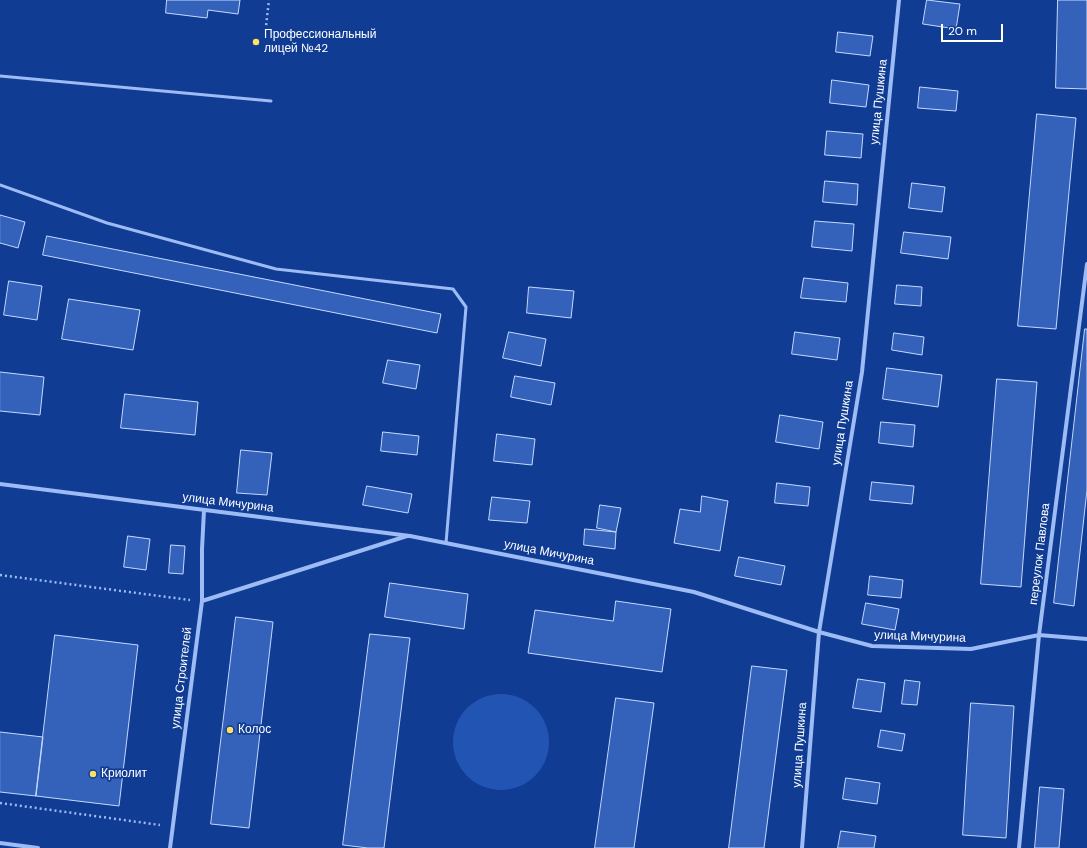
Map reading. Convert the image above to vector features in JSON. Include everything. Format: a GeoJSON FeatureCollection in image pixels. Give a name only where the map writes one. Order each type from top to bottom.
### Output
{"type":"FeatureCollection","features":[{"type":"Feature","properties":{"kind":"street","name":"улица Пушкина"},"geometry":{"type":"LineString","coordinates":[[802,848],[819,632],[862,372],[899,0]]}},
{"type":"Feature","properties":{"kind":"street","name":"переулок Павлова"},"geometry":{"type":"LineString","coordinates":[[1019,848],[1039,636],[1087,264]]}},
{"type":"Feature","properties":{"kind":"street","name":"улица Мичурина"},"geometry":{"type":"LineString","coordinates":[[0,484],[410,536],[694,592],[819,632],[872,646],[971,649],[1039,636],[1087,639]]}},
{"type":"Feature","properties":{"kind":"street","name":"улица Строителей"},"geometry":{"type":"LineString","coordinates":[[170,848],[202,601],[204,510]]}},
{"type":"Feature","properties":{"kind":"street"},"geometry":{"type":"LineString","coordinates":[[202,601],[410,536]]}},
{"type":"Feature","properties":{"kind":"street"},"geometry":{"type":"LineString","coordinates":[[0,843],[38,848]]}},
{"type":"Feature","properties":{"kind":"lane"},"geometry":{"type":"LineString","coordinates":[[0,76],[272,100]]}},
{"type":"Feature","properties":{"kind":"lane"},"geometry":{"type":"LineString","coordinates":[[0,185],[107,223],[276,269],[453,289],[466,307],[446,543]]}},
{"type":"Feature","properties":{"kind":"path"},"geometry":{"type":"LineString","coordinates":[[265,34],[269,0]]}},
{"type":"Feature","properties":{"kind":"path"},"geometry":{"type":"LineString","coordinates":[[0,575],[202,601]]}},
{"type":"Feature","properties":{"kind":"path"},"geometry":{"type":"LineString","coordinates":[[0,803],[173,827]]}},
{"type":"Feature","properties":{"kind":"shaded area"},"geometry":{"type":"Polygon","coordinates":[[[501,694],[520,697],[535,708],[546,723],[549,742],[546,761],[535,776],[520,787],[501,790],[482,787],[467,776],[456,761],[453,742],[456,723],[467,708],[482,697],[501,694]]]}},
{"type":"Feature","properties":{"kind":"building"},"geometry":{"type":"Polygon","coordinates":[[[167,0],[240,0],[238,14],[208,10],[207,18],[166,13],[167,0]]]}},
{"type":"Feature","properties":{"kind":"building"},"geometry":{"type":"Polygon","coordinates":[[[927,0],[960,4],[956,29],[923,24],[927,0]]]}},
{"type":"Feature","properties":{"kind":"building"},"geometry":{"type":"Polygon","coordinates":[[[1058,0],[1087,0],[1087,89],[1056,88],[1058,0]]]}},
{"type":"Feature","properties":{"kind":"building"},"geometry":{"type":"Polygon","coordinates":[[[838,32],[873,36],[870,56],[836,52],[838,32]]]}},
{"type":"Feature","properties":{"kind":"building"},"geometry":{"type":"Polygon","coordinates":[[[832,80],[869,85],[866,107],[830,103],[832,80]]]}},
{"type":"Feature","properties":{"kind":"building"},"geometry":{"type":"Polygon","coordinates":[[[920,87],[958,91],[956,111],[918,108],[920,87]]]}},
{"type":"Feature","properties":{"kind":"building"},"geometry":{"type":"Polygon","coordinates":[[[1037,114],[1076,118],[1056,329],[1018,326],[1037,114]]]}},
{"type":"Feature","properties":{"kind":"building"},"geometry":{"type":"Polygon","coordinates":[[[827,131],[863,134],[861,158],[825,155],[827,131]]]}},
{"type":"Feature","properties":{"kind":"building"},"geometry":{"type":"Polygon","coordinates":[[[825,181],[858,184],[857,205],[823,202],[825,181]]]}},
{"type":"Feature","properties":{"kind":"building"},"geometry":{"type":"Polygon","coordinates":[[[912,183],[945,187],[942,212],[909,208],[912,183]]]}},
{"type":"Feature","properties":{"kind":"building"},"geometry":{"type":"Polygon","coordinates":[[[0,215],[25,222],[18,248],[0,243],[0,215]]]}},
{"type":"Feature","properties":{"kind":"building"},"geometry":{"type":"Polygon","coordinates":[[[815,221],[854,224],[852,251],[812,247],[815,221]]]}},
{"type":"Feature","properties":{"kind":"building"},"geometry":{"type":"Polygon","coordinates":[[[904,232],[951,237],[948,259],[901,253],[904,232]]]}},
{"type":"Feature","properties":{"kind":"building"},"geometry":{"type":"Polygon","coordinates":[[[47,236],[441,314],[437,333],[43,255],[47,236]]]}},
{"type":"Feature","properties":{"kind":"building"},"geometry":{"type":"Polygon","coordinates":[[[804,278],[848,283],[846,302],[801,298],[804,278]]]}},
{"type":"Feature","properties":{"kind":"building"},"geometry":{"type":"Polygon","coordinates":[[[9,281],[42,286],[37,320],[4,315],[9,281]]]}},
{"type":"Feature","properties":{"kind":"building"},"geometry":{"type":"Polygon","coordinates":[[[897,285],[922,287],[921,306],[895,304],[897,285]]]}},
{"type":"Feature","properties":{"kind":"building"},"geometry":{"type":"Polygon","coordinates":[[[529,287],[574,291],[571,318],[527,313],[529,287]]]}},
{"type":"Feature","properties":{"kind":"building"},"geometry":{"type":"Polygon","coordinates":[[[69,299],[140,310],[133,350],[62,339],[69,299]]]}},
{"type":"Feature","properties":{"kind":"building"},"geometry":{"type":"Polygon","coordinates":[[[1085,329],[1087,329],[1087,490],[1074,606],[1054,603],[1085,329]]]}},
{"type":"Feature","properties":{"kind":"building"},"geometry":{"type":"Polygon","coordinates":[[[509,332],[546,339],[541,366],[503,358],[509,332]]]}},
{"type":"Feature","properties":{"kind":"building"},"geometry":{"type":"Polygon","coordinates":[[[795,332],[840,338],[837,360],[792,354],[795,332]]]}},
{"type":"Feature","properties":{"kind":"building"},"geometry":{"type":"Polygon","coordinates":[[[894,333],[924,337],[922,355],[892,350],[894,333]]]}},
{"type":"Feature","properties":{"kind":"building"},"geometry":{"type":"Polygon","coordinates":[[[388,360],[420,365],[416,389],[383,383],[388,360]]]}},
{"type":"Feature","properties":{"kind":"building"},"geometry":{"type":"Polygon","coordinates":[[[887,368],[942,375],[938,407],[883,399],[887,368]]]}},
{"type":"Feature","properties":{"kind":"building"},"geometry":{"type":"Polygon","coordinates":[[[0,372],[44,377],[40,415],[0,411],[0,372]]]}},
{"type":"Feature","properties":{"kind":"building"},"geometry":{"type":"Polygon","coordinates":[[[515,376],[555,383],[551,405],[511,397],[515,376]]]}},
{"type":"Feature","properties":{"kind":"building"},"geometry":{"type":"Polygon","coordinates":[[[997,379],[1037,382],[1021,587],[981,584],[997,379]]]}},
{"type":"Feature","properties":{"kind":"building"},"geometry":{"type":"Polygon","coordinates":[[[125,394],[198,402],[195,435],[121,428],[125,394]]]}},
{"type":"Feature","properties":{"kind":"building"},"geometry":{"type":"Polygon","coordinates":[[[780,415],[823,422],[819,449],[776,442],[780,415]]]}},
{"type":"Feature","properties":{"kind":"building"},"geometry":{"type":"Polygon","coordinates":[[[881,422],[915,425],[913,447],[879,443],[881,422]]]}},
{"type":"Feature","properties":{"kind":"building"},"geometry":{"type":"Polygon","coordinates":[[[383,432],[419,436],[417,455],[381,451],[383,432]]]}},
{"type":"Feature","properties":{"kind":"building"},"geometry":{"type":"Polygon","coordinates":[[[497,434],[535,439],[532,465],[494,461],[497,434]]]}},
{"type":"Feature","properties":{"kind":"building"},"geometry":{"type":"Polygon","coordinates":[[[241,450],[272,453],[267,495],[237,493],[241,450]]]}},
{"type":"Feature","properties":{"kind":"building"},"geometry":{"type":"Polygon","coordinates":[[[872,482],[914,486],[912,504],[870,500],[872,482]]]}},
{"type":"Feature","properties":{"kind":"building"},"geometry":{"type":"Polygon","coordinates":[[[777,483],[810,487],[808,506],[775,503],[777,483]]]}},
{"type":"Feature","properties":{"kind":"building"},"geometry":{"type":"Polygon","coordinates":[[[367,486],[412,494],[408,513],[363,505],[367,486]]]}},
{"type":"Feature","properties":{"kind":"building"},"geometry":{"type":"Polygon","coordinates":[[[702,496],[728,501],[720,551],[674,543],[680,509],[700,512],[702,496]]]}},
{"type":"Feature","properties":{"kind":"building"},"geometry":{"type":"Polygon","coordinates":[[[492,497],[530,501],[527,523],[489,520],[492,497]]]}},
{"type":"Feature","properties":{"kind":"building"},"geometry":{"type":"Polygon","coordinates":[[[600,505],[621,508],[616,532],[597,528],[600,505]]]}},
{"type":"Feature","properties":{"kind":"building"},"geometry":{"type":"Polygon","coordinates":[[[585,529],[616,532],[615,549],[584,545],[585,529]]]}},
{"type":"Feature","properties":{"kind":"building"},"geometry":{"type":"Polygon","coordinates":[[[128,536],[150,539],[146,570],[124,567],[128,536]]]}},
{"type":"Feature","properties":{"kind":"building"},"geometry":{"type":"Polygon","coordinates":[[[171,545],[185,546],[183,574],[169,573],[171,545]]]}},
{"type":"Feature","properties":{"kind":"building"},"geometry":{"type":"Polygon","coordinates":[[[739,557],[785,566],[781,585],[735,576],[739,557]]]}},
{"type":"Feature","properties":{"kind":"building"},"geometry":{"type":"Polygon","coordinates":[[[870,576],[903,580],[901,598],[868,595],[870,576]]]}},
{"type":"Feature","properties":{"kind":"building"},"geometry":{"type":"Polygon","coordinates":[[[390,583],[468,594],[464,629],[385,617],[390,583]]]}},
{"type":"Feature","properties":{"kind":"building"},"geometry":{"type":"Polygon","coordinates":[[[616,601],[671,609],[662,672],[528,653],[535,610],[613,621],[616,601]]]}},
{"type":"Feature","properties":{"kind":"building"},"geometry":{"type":"Polygon","coordinates":[[[866,603],[899,609],[895,630],[862,624],[866,603]]]}},
{"type":"Feature","properties":{"kind":"building"},"geometry":{"type":"Polygon","coordinates":[[[236,617],[273,622],[249,828],[211,824],[236,617]]]}},
{"type":"Feature","properties":{"kind":"building"},"geometry":{"type":"Polygon","coordinates":[[[370,634],[410,638],[384,848],[343,845],[370,634]]]}},
{"type":"Feature","properties":{"kind":"building"},"geometry":{"type":"Polygon","coordinates":[[[55,635],[138,645],[119,806],[36,796],[55,635]]]}},
{"type":"Feature","properties":{"kind":"building"},"geometry":{"type":"Polygon","coordinates":[[[752,666],[787,670],[764,848],[729,848],[752,666]]]}},
{"type":"Feature","properties":{"kind":"building"},"geometry":{"type":"Polygon","coordinates":[[[858,679],[885,683],[881,712],[853,708],[858,679]]]}},
{"type":"Feature","properties":{"kind":"building"},"geometry":{"type":"Polygon","coordinates":[[[905,680],[920,682],[917,705],[902,704],[905,680]]]}},
{"type":"Feature","properties":{"kind":"building"},"geometry":{"type":"Polygon","coordinates":[[[616,698],[654,703],[634,848],[595,848],[616,698]]]}},
{"type":"Feature","properties":{"kind":"building"},"geometry":{"type":"Polygon","coordinates":[[[971,703],[1014,706],[1006,838],[963,835],[971,703]]]}},
{"type":"Feature","properties":{"kind":"building"},"geometry":{"type":"Polygon","coordinates":[[[881,730],[905,734],[902,751],[878,747],[881,730]]]}},
{"type":"Feature","properties":{"kind":"building"},"geometry":{"type":"Polygon","coordinates":[[[0,732],[43,737],[36,796],[0,792],[0,732]]]}},
{"type":"Feature","properties":{"kind":"building"},"geometry":{"type":"Polygon","coordinates":[[[846,778],[880,783],[877,804],[843,799],[846,778]]]}},
{"type":"Feature","properties":{"kind":"building"},"geometry":{"type":"Polygon","coordinates":[[[1040,787],[1064,789],[1059,848],[1035,848],[1040,787]]]}},
{"type":"Feature","properties":{"kind":"building"},"geometry":{"type":"Polygon","coordinates":[[[841,831],[876,836],[874,848],[838,848],[841,831]]]}},
{"type":"Feature","properties":{"kind":"place","name":"Профессиональный лицей №42"},"geometry":{"type":"Point","coordinates":[256,42]}},
{"type":"Feature","properties":{"kind":"place","name":"Колос"},"geometry":{"type":"Point","coordinates":[230,730]}},
{"type":"Feature","properties":{"kind":"place","name":"Криолит"},"geometry":{"type":"Point","coordinates":[93,774]}}]}
